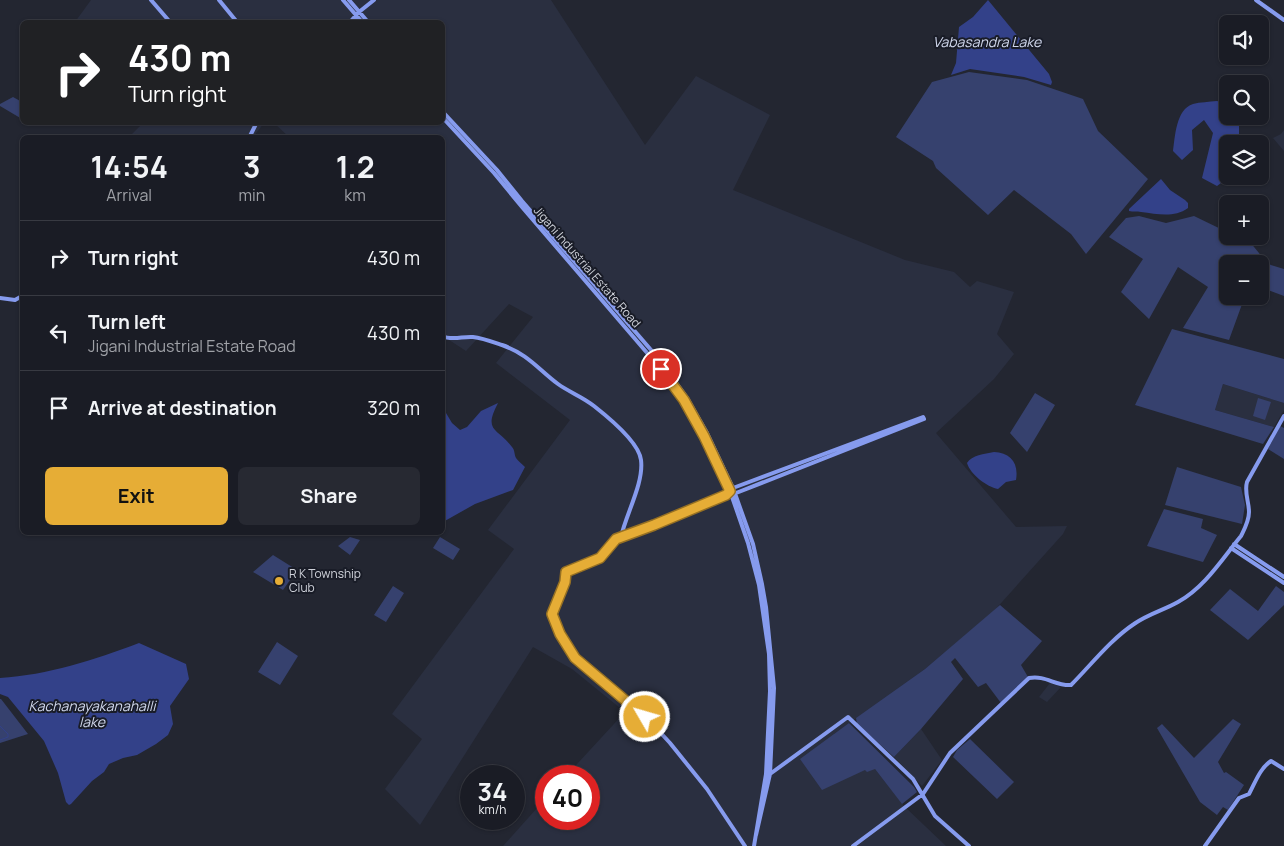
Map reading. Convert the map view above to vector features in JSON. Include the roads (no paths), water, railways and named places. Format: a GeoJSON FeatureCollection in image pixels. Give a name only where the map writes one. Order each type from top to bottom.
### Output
{"type":"FeatureCollection","features":[{"type":"Feature","properties":{"kind":"street"},"geometry":{"type":"LineString","coordinates":[[151,0],[168,20]]}},
{"type":"Feature","properties":{"kind":"street"},"geometry":{"type":"LineString","coordinates":[[219,0],[235,20]]}},
{"type":"Feature","properties":{"kind":"street"},"geometry":{"type":"LineString","coordinates":[[343,0],[360,17]]}},
{"type":"Feature","properties":{"kind":"street"},"geometry":{"type":"LineString","coordinates":[[349,0],[360,17]]}},
{"type":"Feature","properties":{"kind":"street"},"geometry":{"type":"LineString","coordinates":[[360,17],[374,0]]}},
{"type":"Feature","properties":{"kind":"street"},"geometry":{"type":"LineString","coordinates":[[1256,0],[1284,20]]}},
{"type":"Feature","properties":{"kind":"street","name":"Jigani Industrial Estate Road"},"geometry":{"type":"LineString","coordinates":[[445,114],[497,170],[658,358],[687,398],[707,433],[732,492],[753,544],[766,607],[774,688],[768,774],[754,846]]}},
{"type":"Feature","properties":{"kind":"street","name":"Jigani Industrial Estate Road"},"geometry":{"type":"LineString","coordinates":[[445,120],[494,173],[654,361],[684,400],[732,492]]}},
{"type":"Feature","properties":{"kind":"street"},"geometry":{"type":"LineString","coordinates":[[0,298],[15,300],[20,297]]}},
{"type":"Feature","properties":{"kind":"street"},"geometry":{"type":"LineString","coordinates":[[445,337],[472,337],[490,341],[514,350],[530,359],[558,384],[594,406],[625,434],[638,450],[641,459],[641,470],[640,480],[626,516],[621,537]]}},
{"type":"Feature","properties":{"kind":"street"},"geometry":{"type":"LineString","coordinates":[[853,846],[923,794],[950,753],[1029,678],[1040,676],[1062,685],[1071,685],[1116,638],[1134,624],[1192,593],[1241,536],[1249,511],[1247,482],[1284,416]]}},
{"type":"Feature","properties":{"kind":"street"},"geometry":{"type":"LineString","coordinates":[[745,846],[707,789],[676,750],[647,718],[621,699],[575,658],[552,614],[565,582],[566,572],[600,558],[606,553],[612,543],[621,537],[923,418]]}},
{"type":"Feature","properties":{"kind":"street"},"geometry":{"type":"LineString","coordinates":[[1232,546],[1284,577]]}},
{"type":"Feature","properties":{"kind":"street"},"geometry":{"type":"LineString","coordinates":[[1232,546],[1284,583]]}},
{"type":"Feature","properties":{"kind":"street"},"geometry":{"type":"LineString","coordinates":[[768,774],[848,717],[913,779],[935,816],[969,846]]}},
{"type":"Feature","properties":{"kind":"street"},"geometry":{"type":"LineString","coordinates":[[1205,846],[1239,798],[1249,794],[1258,777],[1271,761],[1284,769]]}},
{"type":"Feature","properties":{"kind":"street","name":"Jigani Industrial Estate Road"},"geometry":{"type":"LineString","coordinates":[[756,835],[755,832],[768,774]]}},
{"type":"Feature","properties":{"kind":"water","name":"Vabasandra Lake"},"geometry":{"type":"Polygon","coordinates":[[[988,0],[1049,74],[1052,82],[1051,85],[1024,77],[970,69],[951,75],[956,63],[959,27],[973,17],[988,0]]]}},
{"type":"Feature","properties":{"kind":"water"},"geometry":{"type":"Polygon","coordinates":[[[1219,102],[1219,125],[1239,125],[1239,135],[1219,135],[1219,184],[1217,186],[1202,178],[1213,133],[1204,120],[1192,130],[1193,150],[1182,160],[1173,151],[1177,124],[1183,111],[1193,104],[1219,102]]]}},
{"type":"Feature","properties":{"kind":"water"},"geometry":{"type":"Polygon","coordinates":[[[1161,179],[1170,190],[1188,203],[1188,208],[1171,214],[1129,211],[1129,209],[1161,179]]]}},
{"type":"Feature","properties":{"kind":"water"},"geometry":{"type":"Polygon","coordinates":[[[498,403],[492,424],[513,448],[516,458],[525,467],[513,490],[475,504],[445,521],[445,414],[460,430],[467,427],[481,411],[498,403]]]}},
{"type":"Feature","properties":{"kind":"water"},"geometry":{"type":"Polygon","coordinates":[[[994,452],[1005,454],[1009,457],[1015,463],[1017,474],[1016,480],[1006,482],[998,489],[989,486],[980,479],[967,463],[969,460],[982,454],[994,452]]]}},
{"type":"Feature","properties":{"kind":"water","name":"Kachanayakanahalli lake"},"geometry":{"type":"Polygon","coordinates":[[[139,643],[186,664],[189,679],[170,706],[173,724],[168,735],[156,744],[137,755],[109,764],[104,772],[92,781],[69,805],[66,802],[58,773],[44,741],[8,697],[0,694],[0,678],[36,674],[71,666],[139,643]]]}},
{"type":"Feature","properties":{"kind":"waterway"},"geometry":{"type":"LineString","coordinates":[[0,726],[8,734],[8,737],[0,740]]}},
{"type":"Feature","properties":{"kind":"place","name":"R K Township Club"},"geometry":{"type":"Point","coordinates":[279,581]}}]}
